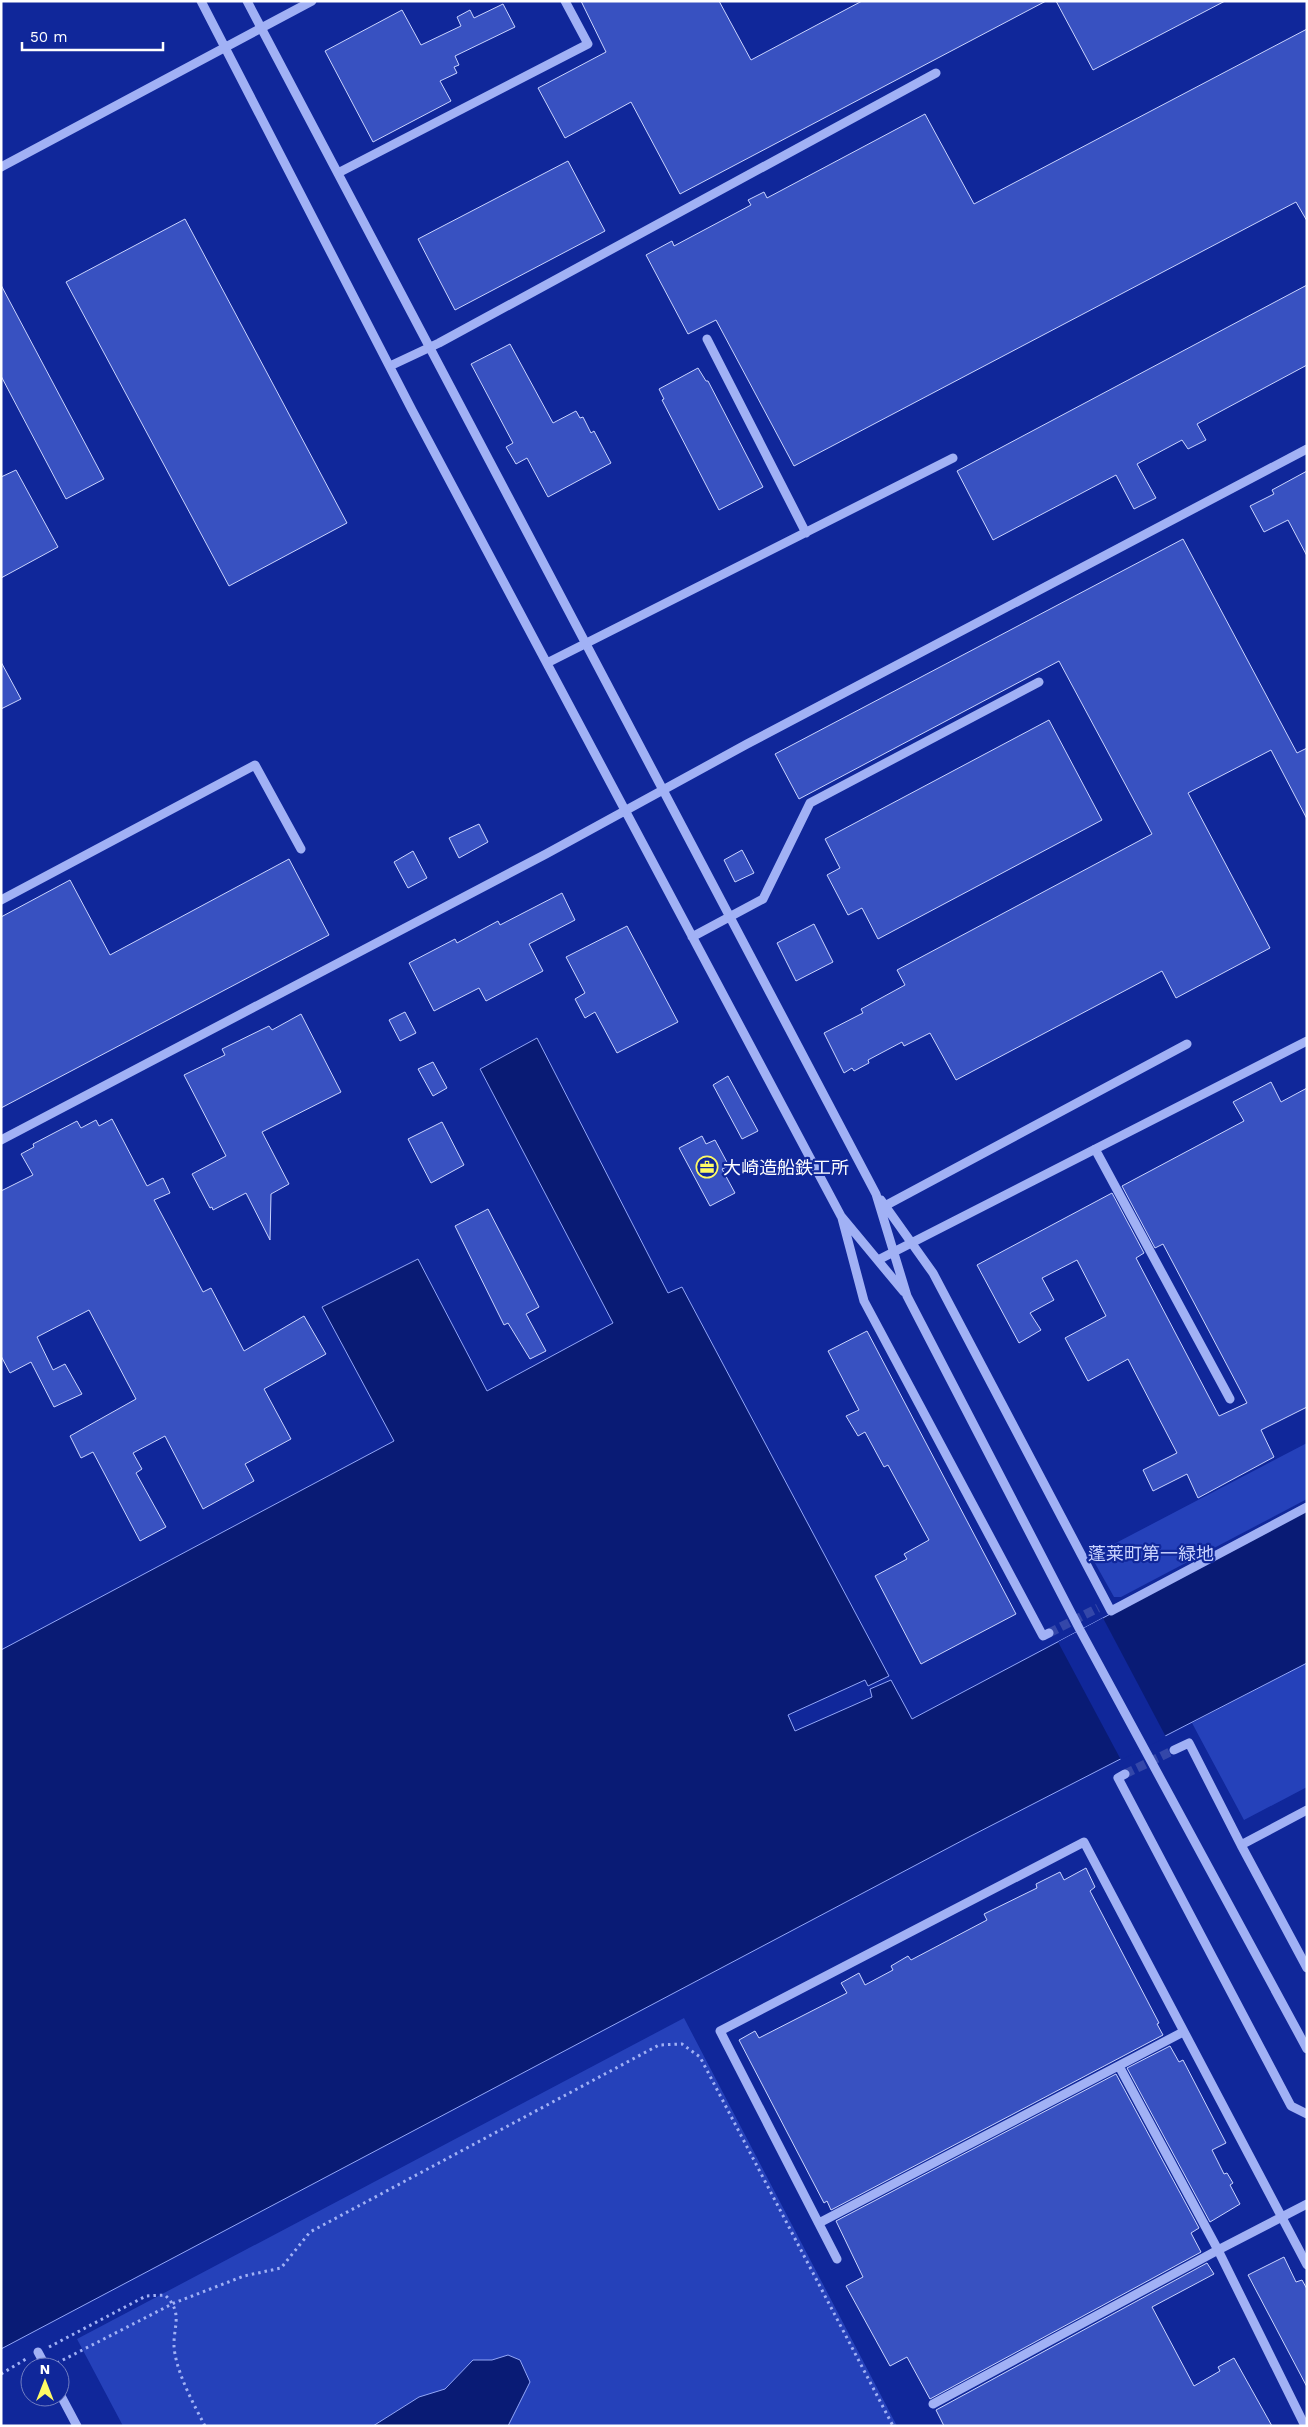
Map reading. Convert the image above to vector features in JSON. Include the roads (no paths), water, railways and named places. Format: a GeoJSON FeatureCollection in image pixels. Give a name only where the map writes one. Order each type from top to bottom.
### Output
{"type":"FeatureCollection","features":[{"type":"Feature","properties":{"kind":"street"},"geometry":{"type":"LineString","coordinates":[[201,1],[390,366],[841,1216],[907,1296]]}},
{"type":"Feature","properties":{"kind":"street"},"geometry":{"type":"LineString","coordinates":[[247,1],[876,1194],[883,1207],[933,1272],[1111,1610],[1307,1506]]}},
{"type":"Feature","properties":{"kind":"street"},"geometry":{"type":"LineString","coordinates":[[1,167],[312,1]]}},
{"type":"Feature","properties":{"kind":"street"},"geometry":{"type":"LineString","coordinates":[[338,173],[588,44],[565,1]]}},
{"type":"Feature","properties":{"kind":"street"},"geometry":{"type":"LineString","coordinates":[[390,366],[430,347],[936,73]]}},
{"type":"Feature","properties":{"kind":"street"},"geometry":{"type":"LineString","coordinates":[[707,339],[806,533]]}},
{"type":"Feature","properties":{"kind":"street"},"geometry":{"type":"LineString","coordinates":[[1,1140],[1307,449]]}},
{"type":"Feature","properties":{"kind":"street"},"geometry":{"type":"LineString","coordinates":[[547,663],[953,458]]}},
{"type":"Feature","properties":{"kind":"street"},"geometry":{"type":"LineString","coordinates":[[692,937],[763,899],[810,803],[1039,682]]}},
{"type":"Feature","properties":{"kind":"street"},"geometry":{"type":"LineString","coordinates":[[1,900],[255,765],[301,849]]}},
{"type":"Feature","properties":{"kind":"street"},"geometry":{"type":"LineString","coordinates":[[878,1260],[1307,1040]]}},
{"type":"Feature","properties":{"kind":"street"},"geometry":{"type":"LineString","coordinates":[[883,1207],[1187,1044]]}},
{"type":"Feature","properties":{"kind":"street"},"geometry":{"type":"LineString","coordinates":[[1095,1149],[1230,1399]]}},
{"type":"Feature","properties":{"kind":"street"},"geometry":{"type":"LineString","coordinates":[[883,1207],[907,1296],[1080,1630],[1307,2049]]}},
{"type":"Feature","properties":{"kind":"street"},"geometry":{"type":"LineString","coordinates":[[841,1216],[864,1301],[1043,1636],[1049,1633]]}},
{"type":"Feature","properties":{"kind":"street"},"geometry":{"type":"LineString","coordinates":[[1098,1608],[1107,1603]]}},
{"type":"Feature","properties":{"kind":"street"},"geometry":{"type":"LineString","coordinates":[[1174,1750],[1189,1742],[1241,1845],[1307,1968]]}},
{"type":"Feature","properties":{"kind":"street"},"geometry":{"type":"LineString","coordinates":[[1126,1774],[1118,1778],[1291,2106],[1307,2114]]}},
{"type":"Feature","properties":{"kind":"street"},"geometry":{"type":"LineString","coordinates":[[1241,1845],[1307,1810]]}},
{"type":"Feature","properties":{"kind":"street"},"geometry":{"type":"LineString","coordinates":[[837,2259],[720,2031],[1084,1842],[1307,2265]]}},
{"type":"Feature","properties":{"kind":"street"},"geometry":{"type":"LineString","coordinates":[[819,2223],[1184,2032]]}},
{"type":"Feature","properties":{"kind":"street"},"geometry":{"type":"LineString","coordinates":[[1119,2066],[1218,2250],[1305,2426]]}},
{"type":"Feature","properties":{"kind":"street"},"geometry":{"type":"LineString","coordinates":[[933,2404],[1307,2204]]}},
{"type":"Feature","properties":{"kind":"street"},"geometry":{"type":"LineString","coordinates":[[38,2352],[41,2357]]}},
{"type":"Feature","properties":{"kind":"street"},"geometry":{"type":"LineString","coordinates":[[67,2407],[77,2426]]}},
{"type":"Feature","properties":{"kind":"tunnel"},"geometry":{"type":"LineString","coordinates":[[1049,1633],[1098,1608]]}},
{"type":"Feature","properties":{"kind":"tunnel"},"geometry":{"type":"LineString","coordinates":[[1125,1774],[1174,1750]]}},
{"type":"Feature","properties":{"kind":"place","name":"大崎造船鉄工所"},"geometry":{"type":"Point","coordinates":[707,1167]}},
{"type":"Feature","properties":{"kind":"park label","name":"蓬莱町第一緑地"},"geometry":{"type":"Point","coordinates":[1151,1553]}}]}
